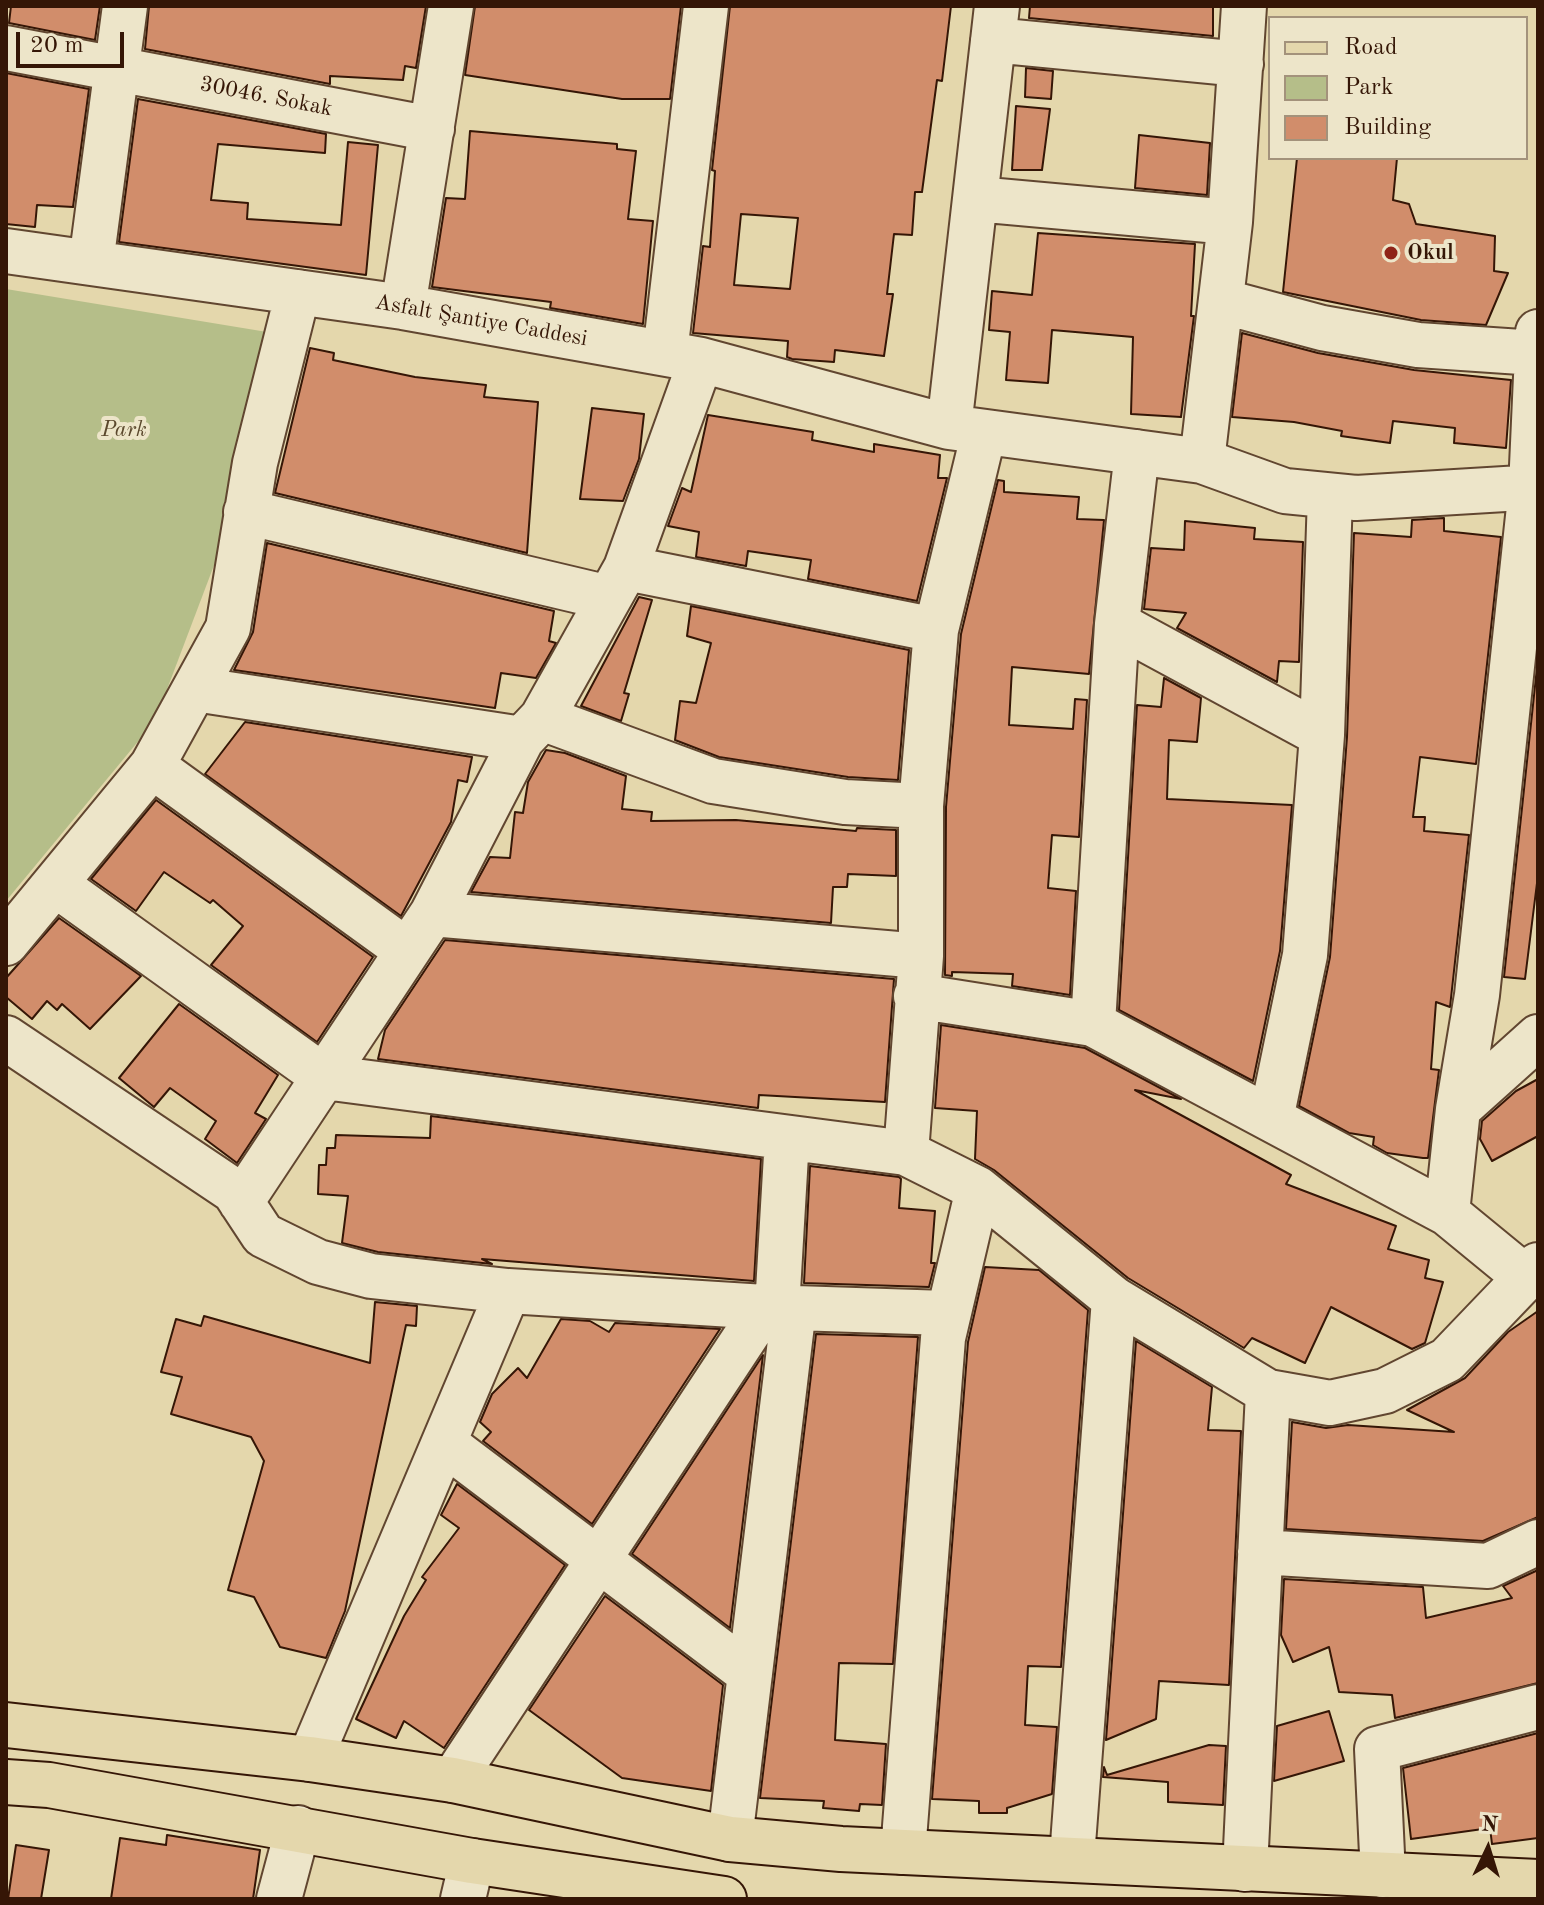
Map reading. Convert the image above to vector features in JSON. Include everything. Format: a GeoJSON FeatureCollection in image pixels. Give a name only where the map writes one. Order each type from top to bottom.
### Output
{"type":"FeatureCollection","features":[{"type":"Feature","properties":{"kind":"main road"},"geometry":{"type":"LineString","coordinates":[[6,1725],[310,1759],[453,1780],[730,1839],[903,1852],[1072,1857],[1245,1869],[1538,1882]]}},
{"type":"Feature","properties":{"kind":"main road"},"geometry":{"type":"LineString","coordinates":[[6,1782],[49,1785],[298,1828],[468,1880],[721,1899]]}},
{"type":"Feature","properties":{"kind":"street"},"geometry":{"type":"LineString","coordinates":[[91,263],[125,6]]}},
{"type":"Feature","properties":{"kind":"street"},"geometry":{"type":"LineString","coordinates":[[403,307],[451,6]]}},
{"type":"Feature","properties":{"kind":"street"},"geometry":{"type":"LineString","coordinates":[[241,1202],[432,914],[532,728],[617,583],[683,356],[706,6]]}},
{"type":"Feature","properties":{"kind":"street"},"geometry":{"type":"LineString","coordinates":[[1202,461],[1230,222],[1244,6]]}},
{"type":"Feature","properties":{"kind":"street"},"geometry":{"type":"LineString","coordinates":[[906,1153],[918,976],[921,806],[936,630],[966,430],[976,199],[995,23],[1241,64]]}},
{"type":"Feature","properties":{"kind":"street","name":"30046. Sokak"},"geometry":{"type":"LineString","coordinates":[[6,48],[432,129]]}},
{"type":"Feature","properties":{"kind":"street"},"geometry":{"type":"LineString","coordinates":[[976,199],[1230,222]]}},
{"type":"Feature","properties":{"kind":"street","name":"Asfalt Şantiye Caddesi"},"geometry":{"type":"LineString","coordinates":[[6,251],[403,307],[683,356],[966,430],[1202,461],[1285,491],[1356,498],[1534,488]]}},
{"type":"Feature","properties":{"kind":"street"},"geometry":{"type":"LineString","coordinates":[[6,943],[152,766],[228,628],[255,463],[298,292]]}},
{"type":"Feature","properties":{"kind":"street"},"geometry":{"type":"LineString","coordinates":[[1221,301],[1322,328],[1405,343],[1537,343],[1534,488],[1477,995],[1458,1109],[1447,1213]]}},
{"type":"Feature","properties":{"kind":"street"},"geometry":{"type":"LineString","coordinates":[[1093,1024],[1117,624],[1137,452]]}},
{"type":"Feature","properties":{"kind":"street"},"geometry":{"type":"LineString","coordinates":[[1271,1119],[1305,955],[1322,735],[1330,496]]}},
{"type":"Feature","properties":{"kind":"street"},"geometry":{"type":"LineString","coordinates":[[246,512],[617,583],[936,630]]}},
{"type":"Feature","properties":{"kind":"street"},"geometry":{"type":"LineString","coordinates":[[1117,624],[1322,735]]}},
{"type":"Feature","properties":{"kind":"street"},"geometry":{"type":"LineString","coordinates":[[195,689],[532,728],[713,781],[845,802],[921,806]]}},
{"type":"Feature","properties":{"kind":"street"},"geometry":{"type":"LineString","coordinates":[[152,766],[406,950]]}},
{"type":"Feature","properties":{"kind":"street"},"geometry":{"type":"LineString","coordinates":[[55,884],[324,1077],[906,1153],[978,1189],[1114,1299],[1268,1392],[1330,1403],[1385,1391],[1447,1360],[1531,1271],[1447,1213],[1093,1024],[918,976],[432,914]]}},
{"type":"Feature","properties":{"kind":"street"},"geometry":{"type":"LineString","coordinates":[[1458,1109],[1538,1037]]}},
{"type":"Feature","properties":{"kind":"street"},"geometry":{"type":"LineString","coordinates":[[6,1038],[234,1191],[263,1235],[318,1262],[371,1276],[508,1291],[779,1308],[946,1313]]}},
{"type":"Feature","properties":{"kind":"street"},"geometry":{"type":"LineString","coordinates":[[730,1839],[750,1674],[779,1308],[787,1138]]}},
{"type":"Feature","properties":{"kind":"street"},"geometry":{"type":"LineString","coordinates":[[903,1852],[946,1313],[978,1189]]}},
{"type":"Feature","properties":{"kind":"street"},"geometry":{"type":"LineString","coordinates":[[310,1759],[508,1291]]}},
{"type":"Feature","properties":{"kind":"street"},"geometry":{"type":"LineString","coordinates":[[1072,1857],[1114,1299]]}},
{"type":"Feature","properties":{"kind":"street"},"geometry":{"type":"LineString","coordinates":[[453,1780],[598,1561],[779,1308]]}},
{"type":"Feature","properties":{"kind":"street"},"geometry":{"type":"LineString","coordinates":[[1245,1869],[1268,1392]]}},
{"type":"Feature","properties":{"kind":"street"},"geometry":{"type":"LineString","coordinates":[[444,1443],[750,1674]]}},
{"type":"Feature","properties":{"kind":"street"},"geometry":{"type":"LineString","coordinates":[[1260,1552],[1488,1566],[1538,1542]]}},
{"type":"Feature","properties":{"kind":"street"},"geometry":{"type":"LineString","coordinates":[[1383,1875],[1377,1749],[1538,1707]]}},
{"type":"Feature","properties":{"kind":"street"},"geometry":{"type":"LineString","coordinates":[[279,1899],[298,1828]]}},
{"type":"Feature","properties":{"kind":"green space","name":"Park"},"geometry":{"type":"Polygon","coordinates":[[[6,289],[267,332],[216,560],[155,721],[6,901],[6,289]]]}},
{"type":"Feature","properties":{"kind":"building"},"geometry":{"type":"Polygon","coordinates":[[[11,6],[100,6],[95,40],[9,23],[11,6]]]}},
{"type":"Feature","properties":{"kind":"building"},"geometry":{"type":"Polygon","coordinates":[[[149,6],[426,6],[416,68],[405,66],[403,80],[330,76],[330,84],[145,49],[149,6]]]}},
{"type":"Feature","properties":{"kind":"building"},"geometry":{"type":"Polygon","coordinates":[[[475,6],[681,6],[670,99],[622,99],[465,75],[475,6]]]}},
{"type":"Feature","properties":{"kind":"building"},"geometry":{"type":"Polygon","coordinates":[[[730,6],[951,6],[942,81],[937,80],[922,192],[915,192],[912,235],[894,234],[887,294],[893,294],[884,356],[835,350],[834,362],[792,359],[787,357],[788,341],[693,333],[703,246],[710,247],[715,171],[712,170],[730,6]],[[741,214],[734,285],[790,289],[798,218],[741,214]]]}},
{"type":"Feature","properties":{"kind":"building"},"geometry":{"type":"Polygon","coordinates":[[[1030,6],[1213,6],[1213,36],[1029,18],[1030,6]]]}},
{"type":"Feature","properties":{"kind":"building"},"geometry":{"type":"Polygon","coordinates":[[[1026,68],[1053,71],[1051,99],[1025,97],[1026,68]]]}},
{"type":"Feature","properties":{"kind":"building"},"geometry":{"type":"Polygon","coordinates":[[[6,73],[89,89],[73,207],[37,205],[35,227],[6,224],[6,73]]]}},
{"type":"Feature","properties":{"kind":"building"},"geometry":{"type":"Polygon","coordinates":[[[138,99],[326,134],[325,153],[218,144],[211,200],[248,203],[247,219],[341,225],[348,142],[378,145],[366,275],[119,242],[138,99]]]}},
{"type":"Feature","properties":{"kind":"building"},"geometry":{"type":"Polygon","coordinates":[[[1016,106],[1050,109],[1042,170],[1012,170],[1016,106]]]}},
{"type":"Feature","properties":{"kind":"building"},"geometry":{"type":"Polygon","coordinates":[[[470,131],[617,144],[617,149],[636,151],[628,219],[653,221],[643,324],[550,308],[551,302],[432,287],[446,198],[465,199],[470,131]]]}},
{"type":"Feature","properties":{"kind":"building"},"geometry":{"type":"Polygon","coordinates":[[[1139,135],[1210,143],[1207,195],[1135,188],[1139,135]]]}},
{"type":"Feature","properties":{"kind":"building","name":"Okul"},"geometry":{"type":"Polygon","coordinates":[[[1297,160],[1397,160],[1393,200],[1409,204],[1416,224],[1495,236],[1494,271],[1508,273],[1486,325],[1421,320],[1283,292],[1297,160]]]}},
{"type":"Feature","properties":{"kind":"building"},"geometry":{"type":"Polygon","coordinates":[[[1038,233],[1195,244],[1191,316],[1194,316],[1181,417],[1131,414],[1133,337],[1052,330],[1048,383],[1006,380],[1010,332],[989,330],[992,291],[1032,295],[1038,233]]]}},
{"type":"Feature","properties":{"kind":"building"},"geometry":{"type":"Polygon","coordinates":[[[1242,333],[1318,353],[1414,370],[1511,380],[1506,448],[1454,443],[1455,428],[1393,421],[1390,443],[1341,436],[1342,431],[1294,422],[1232,417],[1242,333]]]}},
{"type":"Feature","properties":{"kind":"building"},"geometry":{"type":"Polygon","coordinates":[[[310,348],[334,353],[333,360],[415,377],[486,385],[484,397],[538,402],[527,553],[275,493],[310,348]]]}},
{"type":"Feature","properties":{"kind":"building"},"geometry":{"type":"Polygon","coordinates":[[[592,408],[644,414],[639,459],[623,501],[580,499],[592,408]]]}},
{"type":"Feature","properties":{"kind":"building"},"geometry":{"type":"Polygon","coordinates":[[[708,415],[813,432],[812,440],[874,452],[874,444],[940,455],[938,478],[947,478],[917,601],[808,579],[811,560],[748,551],[746,566],[696,557],[699,532],[668,526],[682,488],[691,492],[708,415]]]}},
{"type":"Feature","properties":{"kind":"building"},"geometry":{"type":"Polygon","coordinates":[[[998,480],[1004,481],[1004,492],[1079,497],[1077,519],[1104,520],[1089,674],[1012,667],[1009,725],[1073,729],[1075,699],[1087,700],[1079,837],[1052,835],[1048,888],[1076,891],[1070,995],[1012,986],[1013,974],[952,972],[952,976],[945,975],[946,807],[961,634],[998,480]]]}},
{"type":"Feature","properties":{"kind":"building"},"geometry":{"type":"Polygon","coordinates":[[[1444,518],[1444,531],[1501,537],[1476,764],[1420,757],[1413,817],[1425,817],[1424,831],[1469,835],[1450,1007],[1436,1002],[1431,1069],[1439,1070],[1428,1158],[1423,1158],[1387,1153],[1373,1145],[1374,1137],[1349,1133],[1299,1106],[1330,957],[1347,737],[1354,533],[1411,537],[1412,520],[1444,518]]]}},
{"type":"Feature","properties":{"kind":"building"},"geometry":{"type":"Polygon","coordinates":[[[1185,521],[1255,528],[1254,539],[1303,542],[1299,662],[1279,661],[1277,682],[1177,628],[1186,613],[1144,609],[1151,548],[1184,550],[1185,521]]]}},
{"type":"Feature","properties":{"kind":"building"},"geometry":{"type":"Polygon","coordinates":[[[267,543],[554,611],[549,641],[556,643],[536,678],[501,673],[495,708],[234,670],[253,632],[267,543]]]}},
{"type":"Feature","properties":{"kind":"building"},"geometry":{"type":"Polygon","coordinates":[[[639,597],[652,600],[624,693],[629,694],[621,721],[581,706],[639,597]]]}},
{"type":"Feature","properties":{"kind":"building"},"geometry":{"type":"Polygon","coordinates":[[[691,606],[909,650],[898,780],[848,777],[719,757],[675,740],[680,701],[696,703],[711,643],[687,636],[691,606]]]}},
{"type":"Feature","properties":{"kind":"building"},"geometry":{"type":"Polygon","coordinates":[[[1538,658],[1538,875],[1525,979],[1504,977],[1538,658]]]}},
{"type":"Feature","properties":{"kind":"building"},"geometry":{"type":"Polygon","coordinates":[[[1164,678],[1201,698],[1197,742],[1169,740],[1167,799],[1292,805],[1280,951],[1253,1081],[1119,1010],[1137,705],[1161,707],[1164,678]]]}},
{"type":"Feature","properties":{"kind":"building"},"geometry":{"type":"Polygon","coordinates":[[[245,722],[472,757],[467,782],[458,780],[451,822],[401,916],[205,774],[245,722]]]}},
{"type":"Feature","properties":{"kind":"building"},"geometry":{"type":"Polygon","coordinates":[[[546,750],[565,753],[626,776],[622,809],[652,812],[651,821],[736,820],[856,831],[857,828],[896,830],[896,876],[848,874],[847,887],[833,887],[831,923],[471,892],[490,857],[510,858],[515,812],[523,813],[528,782],[546,750]]]}},
{"type":"Feature","properties":{"kind":"building"},"geometry":{"type":"Polygon","coordinates":[[[156,800],[373,957],[317,1042],[211,965],[243,926],[213,900],[210,903],[164,872],[136,911],[91,879],[156,800]]]}},
{"type":"Feature","properties":{"kind":"building"},"geometry":{"type":"Polygon","coordinates":[[[59,918],[141,976],[90,1029],[62,1004],[57,1010],[47,1001],[32,1019],[6,997],[6,978],[59,918]]]}},
{"type":"Feature","properties":{"kind":"building"},"geometry":{"type":"Polygon","coordinates":[[[445,940],[894,979],[885,1102],[759,1095],[758,1108],[378,1059],[385,1030],[445,940]]]}},
{"type":"Feature","properties":{"kind":"building"},"geometry":{"type":"Polygon","coordinates":[[[179,1004],[278,1075],[255,1113],[266,1119],[237,1163],[205,1139],[216,1121],[170,1088],[154,1107],[119,1078],[179,1004]]]}},
{"type":"Feature","properties":{"kind":"building"},"geometry":{"type":"Polygon","coordinates":[[[941,1025],[1085,1048],[1181,1099],[1135,1090],[1291,1175],[1286,1184],[1396,1226],[1388,1249],[1429,1260],[1425,1278],[1443,1282],[1425,1343],[1412,1349],[1331,1307],[1305,1363],[1252,1338],[1244,1348],[1128,1278],[994,1170],[975,1159],[977,1111],[935,1108],[941,1025]]]}},
{"type":"Feature","properties":{"kind":"building"},"geometry":{"type":"Polygon","coordinates":[[[1538,1079],[1538,1136],[1492,1161],[1480,1139],[1482,1121],[1516,1091],[1538,1079]]]}},
{"type":"Feature","properties":{"kind":"building"},"geometry":{"type":"Polygon","coordinates":[[[431,1116],[761,1159],[754,1281],[482,1259],[492,1264],[378,1252],[342,1243],[348,1196],[318,1194],[319,1165],[326,1165],[327,1148],[335,1148],[336,1135],[430,1138],[431,1116]]]}},
{"type":"Feature","properties":{"kind":"building"},"geometry":{"type":"Polygon","coordinates":[[[810,1166],[899,1177],[899,1208],[935,1211],[931,1263],[935,1263],[929,1287],[804,1283],[810,1166]]]}},
{"type":"Feature","properties":{"kind":"building"},"geometry":{"type":"Polygon","coordinates":[[[985,1267],[1039,1270],[1088,1310],[1061,1667],[1028,1666],[1025,1725],[1057,1727],[1052,1794],[1007,1808],[1007,1813],[979,1813],[979,1801],[932,1799],[968,1342],[985,1267]]]}},
{"type":"Feature","properties":{"kind":"building"},"geometry":{"type":"Polygon","coordinates":[[[375,1302],[417,1306],[416,1326],[406,1325],[345,1611],[326,1658],[280,1647],[254,1597],[228,1590],[264,1461],[251,1437],[171,1414],[182,1377],[161,1372],[176,1319],[201,1326],[204,1316],[370,1363],[375,1302]]]}},
{"type":"Feature","properties":{"kind":"building"},"geometry":{"type":"Polygon","coordinates":[[[1538,1311],[1538,1517],[1483,1541],[1286,1529],[1292,1422],[1326,1428],[1348,1425],[1454,1432],[1407,1410],[1465,1378],[1508,1332],[1538,1311]]]}},
{"type":"Feature","properties":{"kind":"building"},"geometry":{"type":"Polygon","coordinates":[[[561,1319],[590,1321],[609,1332],[615,1323],[720,1329],[592,1524],[483,1441],[491,1432],[480,1422],[492,1394],[518,1368],[527,1378],[561,1319]]]}},
{"type":"Feature","properties":{"kind":"building"},"geometry":{"type":"Polygon","coordinates":[[[816,1334],[918,1337],[893,1664],[839,1663],[835,1740],[886,1744],[882,1805],[860,1804],[859,1811],[823,1808],[824,1801],[760,1798],[816,1334]]]}},
{"type":"Feature","properties":{"kind":"building"},"geometry":{"type":"Polygon","coordinates":[[[1136,1341],[1212,1387],[1208,1430],[1241,1431],[1229,1685],[1159,1681],[1156,1719],[1106,1740],[1136,1341]]]}},
{"type":"Feature","properties":{"kind":"building"},"geometry":{"type":"Polygon","coordinates":[[[763,1355],[730,1628],[632,1554],[763,1355]]]}},
{"type":"Feature","properties":{"kind":"building"},"geometry":{"type":"Polygon","coordinates":[[[457,1484],[565,1565],[444,1748],[404,1721],[396,1738],[356,1719],[404,1616],[426,1580],[422,1577],[459,1528],[441,1515],[457,1484]]]}},
{"type":"Feature","properties":{"kind":"building"},"geometry":{"type":"Polygon","coordinates":[[[1538,1570],[1538,1683],[1395,1718],[1392,1695],[1339,1692],[1329,1647],[1293,1662],[1281,1635],[1284,1579],[1423,1587],[1426,1618],[1512,1598],[1503,1586],[1538,1570]]]}},
{"type":"Feature","properties":{"kind":"building"},"geometry":{"type":"Polygon","coordinates":[[[605,1596],[723,1685],[711,1791],[622,1778],[529,1710],[605,1596]]]}},
{"type":"Feature","properties":{"kind":"building"},"geometry":{"type":"Polygon","coordinates":[[[1329,1711],[1344,1761],[1274,1781],[1277,1726],[1329,1711]]]}},
{"type":"Feature","properties":{"kind":"building"},"geometry":{"type":"Polygon","coordinates":[[[1538,1733],[1538,1838],[1492,1844],[1490,1828],[1411,1839],[1403,1768],[1538,1733]]]}},
{"type":"Feature","properties":{"kind":"building"},"geometry":{"type":"Polygon","coordinates":[[[1209,1745],[1226,1746],[1223,1805],[1168,1802],[1168,1782],[1103,1777],[1104,1767],[1107,1775],[1209,1745]]]}},
{"type":"Feature","properties":{"kind":"building"},"geometry":{"type":"Polygon","coordinates":[[[167,1835],[260,1850],[253,1899],[111,1899],[120,1838],[166,1845],[167,1835]]]}},
{"type":"Feature","properties":{"kind":"building"},"geometry":{"type":"Polygon","coordinates":[[[16,1845],[49,1850],[41,1899],[8,1899],[16,1845]]]}},
{"type":"Feature","properties":{"kind":"place","name":"Okul"},"geometry":{"type":"Point","coordinates":[1391,253]}}]}
